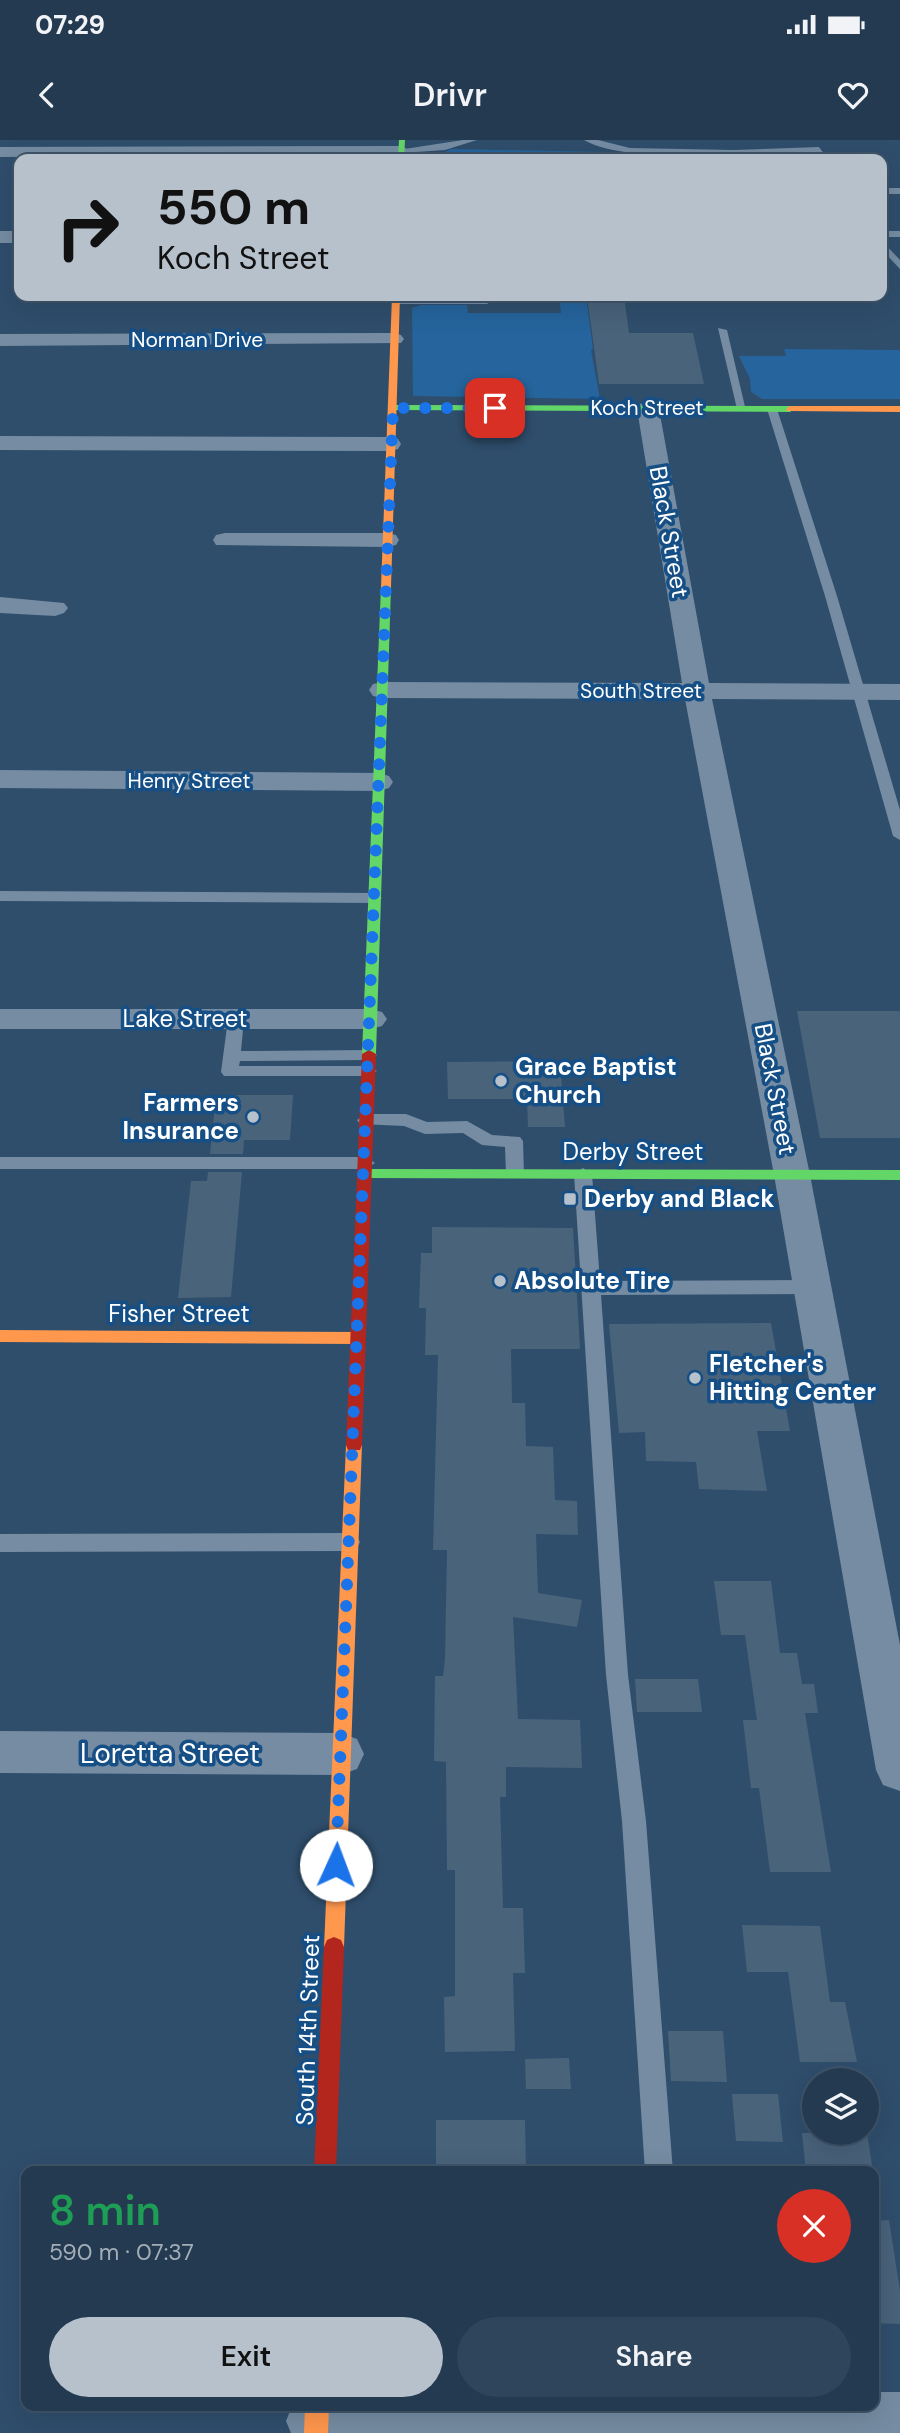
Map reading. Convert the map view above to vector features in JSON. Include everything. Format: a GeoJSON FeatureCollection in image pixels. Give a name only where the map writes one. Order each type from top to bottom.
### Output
{"type":"FeatureCollection","features":[{"type":"Feature","properties":{"kind":"main road","name":"South 14th Street"},"geometry":{"type":"LineString","coordinates":[[325,2166],[396,301]]}},
{"type":"Feature","properties":{"kind":"main road","name":"Koch Street"},"geometry":{"type":"LineString","coordinates":[[393,408],[899,410]]}},
{"type":"Feature","properties":{"kind":"main road","name":"Derby Street"},"geometry":{"type":"LineString","coordinates":[[365,1169],[515,1174],[900,1175]]}},
{"type":"Feature","properties":{"kind":"main road","name":"Fisher Street"},"geometry":{"type":"LineString","coordinates":[[0,1336],[357,1338]]}},
{"type":"Feature","properties":{"kind":"street"},"geometry":{"type":"LineString","coordinates":[[0,152],[402,150]]}},
{"type":"Feature","properties":{"kind":"street","name":"Norman Drive"},"geometry":{"type":"LineString","coordinates":[[0,340],[394,340]]}},
{"type":"Feature","properties":{"kind":"street","name":"Black Street"},"geometry":{"type":"LineString","coordinates":[[648,408],[697,691],[813,1287],[888,1642],[900,1770]]}},
{"type":"Feature","properties":{"kind":"street"},"geometry":{"type":"LineString","coordinates":[[0,443],[390,444]]}},
{"type":"Feature","properties":{"kind":"street"},"geometry":{"type":"LineString","coordinates":[[225,540],[387,540]]}},
{"type":"Feature","properties":{"kind":"street"},"geometry":{"type":"LineString","coordinates":[[0,605],[55,608]]}},
{"type":"Feature","properties":{"kind":"street","name":"South Street"},"geometry":{"type":"LineString","coordinates":[[383,690],[900,692]]}},
{"type":"Feature","properties":{"kind":"street","name":"Henry Street"},"geometry":{"type":"LineString","coordinates":[[0,779],[379,782]]}},
{"type":"Feature","properties":{"kind":"street","name":"Lake Street"},"geometry":{"type":"LineString","coordinates":[[0,1019],[370,1019]]}},
{"type":"Feature","properties":{"kind":"street","name":"Loretta Street"},"geometry":{"type":"LineString","coordinates":[[0,1752],[340,1754]]}},
{"type":"Feature","properties":{"kind":"street"},"geometry":{"type":"LineString","coordinates":[[316,2420],[675,2414],[900,2421]]}},
{"type":"Feature","properties":{"kind":"lane"},"geometry":{"type":"LineString","coordinates":[[402,150],[435,149],[473,140]]}},
{"type":"Feature","properties":{"kind":"lane"},"geometry":{"type":"LineString","coordinates":[[588,140],[613,142],[630,151],[734,153],[819,150],[829,147]]}},
{"type":"Feature","properties":{"kind":"lane"},"geometry":{"type":"LineString","coordinates":[[819,150],[821,154]]}},
{"type":"Feature","properties":{"kind":"lane"},"geometry":{"type":"LineString","coordinates":[[887,251],[900,266]]}},
{"type":"Feature","properties":{"kind":"lane"},"geometry":{"type":"LineString","coordinates":[[722,330],[743,408]]}},
{"type":"Feature","properties":{"kind":"lane"},"geometry":{"type":"LineString","coordinates":[[772,409],[900,836]]}},
{"type":"Feature","properties":{"kind":"lane"},"geometry":{"type":"LineString","coordinates":[[0,896],[374,898]]}},
{"type":"Feature","properties":{"kind":"lane"},"geometry":{"type":"LineString","coordinates":[[236,1019],[230,1072],[368,1063]]}},
{"type":"Feature","properties":{"kind":"lane"},"geometry":{"type":"LineString","coordinates":[[366,1120],[406,1121],[425,1128],[467,1127],[488,1141],[514,1141],[515,1174]]}},
{"type":"Feature","properties":{"kind":"lane"},"geometry":{"type":"LineString","coordinates":[[0,1163],[365,1169]]}},
{"type":"Feature","properties":{"kind":"lane"},"geometry":{"type":"LineString","coordinates":[[583,1174],[617,1675],[634,1821],[659,2166]]}},
{"type":"Feature","properties":{"kind":"lane"},"geometry":{"type":"LineString","coordinates":[[592,1288],[813,1287]]}},
{"type":"Feature","properties":{"kind":"lane"},"geometry":{"type":"LineString","coordinates":[[0,1543],[349,1542]]}},
{"type":"Feature","properties":{"kind":"shaded area"},"geometry":{"type":"Polygon","coordinates":[[[451,149],[608,154],[416,154],[445,152],[451,149]]]}},
{"type":"Feature","properties":{"kind":"shaded area"},"geometry":{"type":"Polygon","coordinates":[[[560,301],[587,301],[591,350],[600,399],[413,396],[412,308],[421,305],[467,305],[468,313],[561,313],[560,301]]]}},
{"type":"Feature","properties":{"kind":"shaded area"},"geometry":{"type":"Polygon","coordinates":[[[784,349],[900,350],[900,399],[762,399],[751,392],[750,379],[739,356],[786,356],[784,349]]]}},
{"type":"Feature","properties":{"kind":"building"},"geometry":{"type":"Polygon","coordinates":[[[588,301],[625,301],[629,333],[693,333],[704,384],[599,384],[588,301]]]}},
{"type":"Feature","properties":{"kind":"building"},"geometry":{"type":"Polygon","coordinates":[[[797,1011],[900,1011],[900,1138],[820,1138],[797,1011]]]}},
{"type":"Feature","properties":{"kind":"building"},"geometry":{"type":"Polygon","coordinates":[[[560,1061],[565,1127],[528,1127],[527,1099],[448,1099],[447,1062],[560,1061]]]}},
{"type":"Feature","properties":{"kind":"building"},"geometry":{"type":"Polygon","coordinates":[[[216,1095],[293,1095],[290,1140],[244,1140],[243,1154],[210,1154],[216,1095]]]}},
{"type":"Feature","properties":{"kind":"building"},"geometry":{"type":"Polygon","coordinates":[[[208,1172],[242,1172],[231,1297],[178,1298],[191,1181],[207,1181],[208,1172]]]}},
{"type":"Feature","properties":{"kind":"building"},"geometry":{"type":"Polygon","coordinates":[[[432,1227],[573,1228],[580,1349],[511,1349],[512,1403],[525,1403],[526,1446],[553,1447],[555,1500],[577,1501],[578,1535],[536,1534],[538,1593],[582,1600],[577,1627],[513,1617],[518,1719],[580,1720],[582,1768],[506,1767],[506,1797],[500,1797],[503,1908],[523,1908],[525,1973],[513,1973],[515,2051],[445,2052],[444,1997],[455,1996],[455,1870],[447,1870],[446,1762],[434,1761],[435,1676],[443,1676],[445,1660],[447,1550],[433,1550],[438,1355],[425,1355],[426,1308],[419,1308],[421,1253],[432,1253],[432,1227]]]}},
{"type":"Feature","properties":{"kind":"building"},"geometry":{"type":"Polygon","coordinates":[[[771,1323],[790,1431],[757,1431],[767,1491],[699,1489],[696,1462],[646,1461],[645,1432],[619,1433],[609,1324],[771,1323]]]}},
{"type":"Feature","properties":{"kind":"building"},"geometry":{"type":"Polygon","coordinates":[[[714,1581],[771,1581],[780,1653],[797,1653],[802,1684],[814,1684],[818,1713],[805,1713],[831,1872],[770,1872],[759,1788],[751,1788],[743,1720],[757,1720],[745,1635],[721,1635],[714,1581]]]}},
{"type":"Feature","properties":{"kind":"building"},"geometry":{"type":"Polygon","coordinates":[[[635,1679],[698,1679],[702,1712],[637,1712],[635,1679]]]}},
{"type":"Feature","properties":{"kind":"building"},"geometry":{"type":"Polygon","coordinates":[[[742,1925],[820,1926],[830,2002],[845,2002],[857,2062],[800,2062],[788,1972],[747,1972],[742,1925]]]}},
{"type":"Feature","properties":{"kind":"building"},"geometry":{"type":"Polygon","coordinates":[[[668,2031],[723,2031],[727,2082],[671,2081],[668,2031]]]}},
{"type":"Feature","properties":{"kind":"building"},"geometry":{"type":"Polygon","coordinates":[[[569,2058],[571,2089],[526,2089],[525,2059],[569,2058]]]}},
{"type":"Feature","properties":{"kind":"building"},"geometry":{"type":"Polygon","coordinates":[[[732,2094],[778,2094],[783,2142],[736,2141],[732,2094]]]}},
{"type":"Feature","properties":{"kind":"building"},"geometry":{"type":"Polygon","coordinates":[[[436,2120],[525,2120],[526,2166],[436,2166],[436,2120]]]}},
{"type":"Feature","properties":{"kind":"building"},"geometry":{"type":"Polygon","coordinates":[[[803,2145],[869,2145],[872,2166],[805,2166],[803,2145]]]}},
{"type":"Feature","properties":{"kind":"building"},"geometry":{"type":"Polygon","coordinates":[[[889,2220],[900,2291],[900,2324],[879,2323],[879,2221],[889,2220]]]}},
{"type":"Feature","properties":{"kind":"traffic: fast"},"geometry":{"type":"LineString","coordinates":[[401,154],[402,140]]}},
{"type":"Feature","properties":{"kind":"traffic: fast"},"geometry":{"type":"LineString","coordinates":[[393,408],[790,409]]}},
{"type":"Feature","properties":{"kind":"traffic: fast"},"geometry":{"type":"LineString","coordinates":[[369,1054],[386,587]]}},
{"type":"Feature","properties":{"kind":"traffic: fast"},"geometry":{"type":"LineString","coordinates":[[365,1174],[900,1175]]}},
{"type":"Feature","properties":{"kind":"traffic: slow"},"geometry":{"type":"LineString","coordinates":[[386,587],[396,301]]}},
{"type":"Feature","properties":{"kind":"traffic: slow"},"geometry":{"type":"LineString","coordinates":[[790,409],[900,409]]}},
{"type":"Feature","properties":{"kind":"traffic: slow"},"geometry":{"type":"LineString","coordinates":[[0,1336],[357,1338]]}},
{"type":"Feature","properties":{"kind":"traffic: slow"},"geometry":{"type":"LineString","coordinates":[[334,1947],[354,1445]]}},
{"type":"Feature","properties":{"kind":"traffic: slow"},"geometry":{"type":"LineString","coordinates":[[316,2433],[317,2411]]}},
{"type":"Feature","properties":{"kind":"traffic: jam"},"geometry":{"type":"LineString","coordinates":[[354,1445],[369,1054]]}},
{"type":"Feature","properties":{"kind":"traffic: jam"},"geometry":{"type":"LineString","coordinates":[[325,2166],[334,1947]]}},
{"type":"Feature","properties":{"kind":"place","name":"Grace Baptist Church"},"geometry":{"type":"Point","coordinates":[501,1081]}},
{"type":"Feature","properties":{"kind":"place","name":"Farmers Insurance"},"geometry":{"type":"Point","coordinates":[253,1117]}},
{"type":"Feature","properties":{"kind":"place","name":"Derby and Black"},"geometry":{"type":"Point","coordinates":[570,1199]}},
{"type":"Feature","properties":{"kind":"place","name":"Absolute Tire"},"geometry":{"type":"Point","coordinates":[500,1281]}},
{"type":"Feature","properties":{"kind":"place","name":"Fletcher's Hitting Center"},"geometry":{"type":"Point","coordinates":[695,1378]}},
{"type":"Feature","properties":{"kind":"route"},"geometry":{"type":"LineString","coordinates":[[336,1865],[393,408],[495,408]]}}]}
